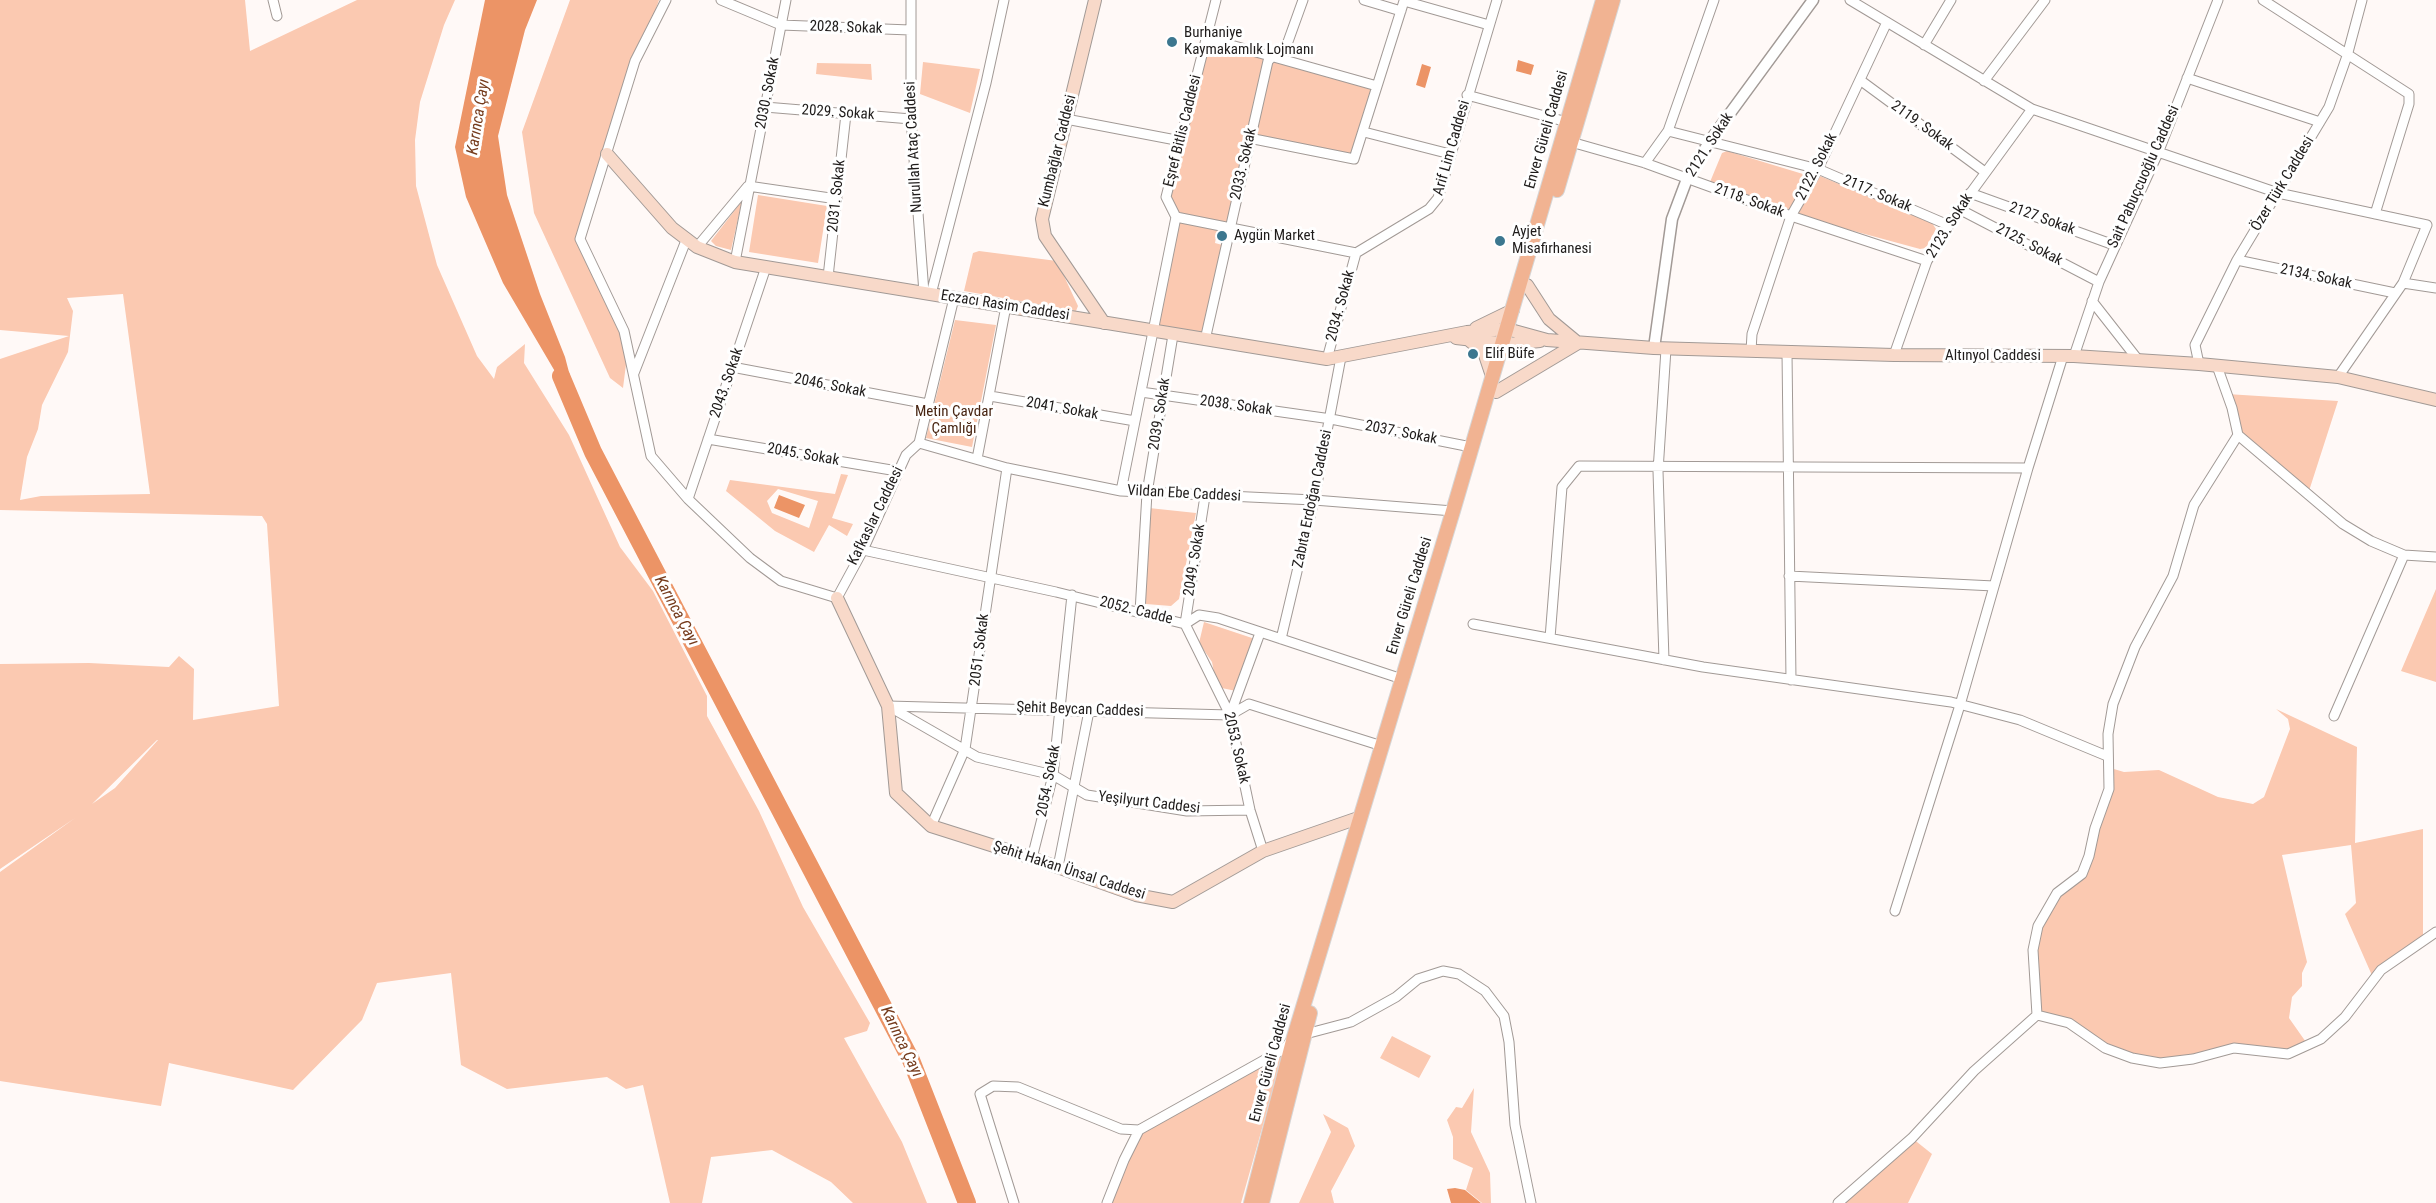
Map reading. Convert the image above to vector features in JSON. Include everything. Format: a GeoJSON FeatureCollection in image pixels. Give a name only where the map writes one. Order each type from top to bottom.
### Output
{"type":"FeatureCollection","features":[{"type":"Feature","properties":{"kind":"main road","name":"Kumbağlar Caddesi"},"geometry":{"type":"LineString","coordinates":[[1095,0],[1042,219],[1042,228],[1104,323]]}},
{"type":"Feature","properties":{"kind":"main road","name":"Enver Güreli Caddesi"},"geometry":{"type":"LineString","coordinates":[[1262,1203],[1299,1035],[1496,392],[1513,310],[1603,0]]}},
{"type":"Feature","properties":{"kind":"main road","name":"Enver Güreli Caddesi"},"geometry":{"type":"LineString","coordinates":[[1510,329],[1527,285],[1613,0]]}},
{"type":"Feature","properties":{"kind":"main road","name":"Eczacı Rasim Caddesi"},"geometry":{"type":"LineString","coordinates":[[607,154],[672,228],[698,247],[735,262],[1327,359],[1442,336],[1465,335]]}},
{"type":"Feature","properties":{"kind":"main road"},"geometry":{"type":"LineString","coordinates":[[1496,392],[1578,344],[1549,319],[1527,285]]}},
{"type":"Feature","properties":{"kind":"main road"},"geometry":{"type":"LineString","coordinates":[[1465,335],[1513,310]]}},
{"type":"Feature","properties":{"kind":"main road"},"geometry":{"type":"LineString","coordinates":[[1465,335],[1510,329],[1547,340]]}},
{"type":"Feature","properties":{"kind":"main road"},"geometry":{"type":"LineString","coordinates":[[1465,335],[1506,344],[1547,340]]}},
{"type":"Feature","properties":{"kind":"main road"},"geometry":{"type":"LineString","coordinates":[[1465,335],[1482,349],[1492,376]]}},
{"type":"Feature","properties":{"kind":"main road","name":"Altınyol Caddesi"},"geometry":{"type":"LineString","coordinates":[[1547,340],[1660,349],[1894,356],[2069,356],[2199,364],[2338,377],[2436,400]]}},
{"type":"Feature","properties":{"kind":"main road","name":"Enver Güreli Caddesi"},"geometry":{"type":"LineString","coordinates":[[1251,1203],[1382,746],[1492,376],[1506,344]]}},
{"type":"Feature","properties":{"kind":"main road"},"geometry":{"type":"LineString","coordinates":[[837,598],[888,706]]}},
{"type":"Feature","properties":{"kind":"main road","name":"Şehit Hakan Ünsal Caddesi"},"geometry":{"type":"LineString","coordinates":[[888,706],[896,793],[931,826],[1032,858],[1136,895],[1173,902],[1263,851],[1361,817]]}},
{"type":"Feature","properties":{"kind":"street"},"geometry":{"type":"LineString","coordinates":[[273,0],[277,16]]}},
{"type":"Feature","properties":{"kind":"street"},"geometry":{"type":"LineString","coordinates":[[666,0],[635,61],[580,239],[624,331],[651,456],[688,499],[750,558],[781,581],[837,598]]}},
{"type":"Feature","properties":{"kind":"street"},"geometry":{"type":"LineString","coordinates":[[721,0],[781,25]]}},
{"type":"Feature","properties":{"kind":"street","name":"2030. Sokak"},"geometry":{"type":"LineString","coordinates":[[735,262],[786,0]]}},
{"type":"Feature","properties":{"kind":"street","name":"Nurullah Ataç Caddesi"},"geometry":{"type":"LineString","coordinates":[[911,0],[911,119],[927,294]]}},
{"type":"Feature","properties":{"kind":"street"},"geometry":{"type":"LineString","coordinates":[[927,294],[986,83],[1004,0]]}},
{"type":"Feature","properties":{"kind":"street","name":"Eşref Bitlis Caddesi"},"geometry":{"type":"LineString","coordinates":[[1121,491],[1176,217],[1167,197],[1216,0]]}},
{"type":"Feature","properties":{"kind":"street","name":"2033. Sokak"},"geometry":{"type":"LineString","coordinates":[[1204,340],[1249,138],[1271,57],[1286,50],[1303,0]]}},
{"type":"Feature","properties":{"kind":"street"},"geometry":{"type":"LineString","coordinates":[[1364,0],[1403,4],[1489,25]]}},
{"type":"Feature","properties":{"kind":"street","name":"Arif Lim Caddesi"},"geometry":{"type":"LineString","coordinates":[[1356,253],[1417,218],[1436,203],[1497,0]]}},
{"type":"Feature","properties":{"kind":"street"},"geometry":{"type":"LineString","coordinates":[[1645,163],[1668,131],[1714,0]]}},
{"type":"Feature","properties":{"kind":"street","name":"2121. Sokak"},"geometry":{"type":"LineString","coordinates":[[1660,349],[1672,219],[1687,179],[1709,142],[1813,0]]}},
{"type":"Feature","properties":{"kind":"street"},"geometry":{"type":"LineString","coordinates":[[1850,0],[2032,110],[2278,193],[2427,225],[2403,283],[2338,377]]}},
{"type":"Feature","properties":{"kind":"street"},"geometry":{"type":"LineString","coordinates":[[1923,45],[1950,0]]}},
{"type":"Feature","properties":{"kind":"street"},"geometry":{"type":"LineString","coordinates":[[1984,81],[2045,0]]}},
{"type":"Feature","properties":{"kind":"street","name":"Sait Pabuçcuoğlu Caddesi"},"geometry":{"type":"LineString","coordinates":[[1894,911],[1960,705],[2028,468],[2098,282],[2158,153],[2218,0]]}},
{"type":"Feature","properties":{"kind":"street"},"geometry":{"type":"LineString","coordinates":[[2263,0],[2347,56],[2407,92],[2410,99],[2375,214]]}},
{"type":"Feature","properties":{"kind":"street","name":"Özer Türk Caddesi"},"geometry":{"type":"LineString","coordinates":[[2199,364],[2195,345],[2237,260],[2329,107],[2347,56],[2362,0]]}},
{"type":"Feature","properties":{"kind":"street"},"geometry":{"type":"LineString","coordinates":[[1249,138],[1351,160],[1356,156],[1403,4]]}},
{"type":"Feature","properties":{"kind":"street","name":"2122. Sokak"},"geometry":{"type":"LineString","coordinates":[[1751,351],[1752,334],[1791,216],[1818,169],[1887,22]]}},
{"type":"Feature","properties":{"kind":"street","name":"2028. Sokak"},"geometry":{"type":"LineString","coordinates":[[781,25],[910,30]]}},
{"type":"Feature","properties":{"kind":"street"},"geometry":{"type":"LineString","coordinates":[[1206,38],[1377,86]]}},
{"type":"Feature","properties":{"kind":"street"},"geometry":{"type":"LineString","coordinates":[[2187,78],[2320,122]]}},
{"type":"Feature","properties":{"kind":"street","name":"2119. Sokak"},"geometry":{"type":"LineString","coordinates":[[1860,80],[1985,172]]}},
{"type":"Feature","properties":{"kind":"street"},"geometry":{"type":"LineString","coordinates":[[1467,95],[1567,122]]}},
{"type":"Feature","properties":{"kind":"street","name":"2029. Sokak"},"geometry":{"type":"LineString","coordinates":[[765,107],[911,119]]}},
{"type":"Feature","properties":{"kind":"street","name":"2123. Sokak"},"geometry":{"type":"LineString","coordinates":[[1894,356],[1927,261],[1959,208],[2032,110]]}},
{"type":"Feature","properties":{"kind":"street","name":"2031. Sokak"},"geometry":{"type":"LineString","coordinates":[[828,277],[846,114]]}},
{"type":"Feature","properties":{"kind":"street"},"geometry":{"type":"LineString","coordinates":[[1066,119],[1180,141]]}},
{"type":"Feature","properties":{"kind":"street","name":"2117. Sokak"},"geometry":{"type":"LineString","coordinates":[[1668,131],[1818,169],[1948,225]]}},
{"type":"Feature","properties":{"kind":"street"},"geometry":{"type":"LineString","coordinates":[[1364,132],[1450,154]]}},
{"type":"Feature","properties":{"kind":"street","name":"2118. Sokak"},"geometry":{"type":"LineString","coordinates":[[1571,142],[1645,163],[1791,216],[1927,261]]}},
{"type":"Feature","properties":{"kind":"street"},"geometry":{"type":"LineString","coordinates":[[748,186],[837,199]]}},
{"type":"Feature","properties":{"kind":"street","name":"2030. Sokak"},"geometry":{"type":"LineString","coordinates":[[698,247],[748,186]]}},
{"type":"Feature","properties":{"kind":"street","name":"2127 Sokak"},"geometry":{"type":"LineString","coordinates":[[1970,193],[2114,245]]}},
{"type":"Feature","properties":{"kind":"street","name":"2125. Sokak"},"geometry":{"type":"LineString","coordinates":[[1959,208],[2098,282]]}},
{"type":"Feature","properties":{"kind":"street"},"geometry":{"type":"LineString","coordinates":[[1176,217],[1356,253]]}},
{"type":"Feature","properties":{"kind":"street"},"geometry":{"type":"LineString","coordinates":[[634,375],[687,238]]}},
{"type":"Feature","properties":{"kind":"street","name":"2034. Sokak"},"geometry":{"type":"LineString","coordinates":[[1327,359],[1356,253]]}},
{"type":"Feature","properties":{"kind":"street","name":"2134. Sokak"},"geometry":{"type":"LineString","coordinates":[[2237,260],[2395,293]]}},
{"type":"Feature","properties":{"kind":"street","name":"2043. Sokak"},"geometry":{"type":"LineString","coordinates":[[688,499],[766,267]]}},
{"type":"Feature","properties":{"kind":"street"},"geometry":{"type":"LineString","coordinates":[[2403,283],[2436,288]]}},
{"type":"Feature","properties":{"kind":"street","name":"Kafkaslar Caddesi"},"geometry":{"type":"LineString","coordinates":[[837,598],[863,550],[897,471],[906,455],[919,443],[954,298]]}},
{"type":"Feature","properties":{"kind":"street"},"geometry":{"type":"LineString","coordinates":[[2092,302],[2139,361]]}},
{"type":"Feature","properties":{"kind":"street"},"geometry":{"type":"LineString","coordinates":[[977,459],[1006,306]]}},
{"type":"Feature","properties":{"kind":"street","name":"2039. Sokak"},"geometry":{"type":"LineString","coordinates":[[1140,612],[1147,493],[1173,334]]}},
{"type":"Feature","properties":{"kind":"street"},"geometry":{"type":"LineString","coordinates":[[1660,349],[1658,466],[1664,660]]}},
{"type":"Feature","properties":{"kind":"street"},"geometry":{"type":"LineString","coordinates":[[1787,353],[1791,680]]}},
{"type":"Feature","properties":{"kind":"street","name":"Zabıta Erdoğan Caddesi"},"geometry":{"type":"LineString","coordinates":[[1281,639],[1314,500],[1341,357]]}},
{"type":"Feature","properties":{"kind":"street"},"geometry":{"type":"LineString","coordinates":[[2217,366],[2232,408],[2238,435],[2343,524],[2371,541],[2404,555],[2436,557]]}},
{"type":"Feature","properties":{"kind":"street","name":"2046. Sokak"},"geometry":{"type":"LineString","coordinates":[[732,367],[928,404]]}},
{"type":"Feature","properties":{"kind":"street","name":"2038. Sokak"},"geometry":{"type":"LineString","coordinates":[[1141,392],[1331,419]]}},
{"type":"Feature","properties":{"kind":"street","name":"2041. Sokak"},"geometry":{"type":"LineString","coordinates":[[990,396],[1135,421]]}},
{"type":"Feature","properties":{"kind":"street","name":"2037. Sokak"},"geometry":{"type":"LineString","coordinates":[[1331,419],[1471,447]]}},
{"type":"Feature","properties":{"kind":"street"},"geometry":{"type":"LineString","coordinates":[[2037,1015],[2033,950],[2038,926],[2057,893],[2082,874],[2109,789],[2108,756],[2113,704],[2135,647],[2173,576],[2194,505],[2238,435]]}},
{"type":"Feature","properties":{"kind":"street","name":"2045. Sokak"},"geometry":{"type":"LineString","coordinates":[[708,439],[897,471]]}},
{"type":"Feature","properties":{"kind":"street","name":"Vildan Ebe Caddesi"},"geometry":{"type":"LineString","coordinates":[[919,443],[1007,468],[1121,491],[1314,500],[1453,511]]}},
{"type":"Feature","properties":{"kind":"street"},"geometry":{"type":"LineString","coordinates":[[1550,638],[1562,487],[1579,466],[2028,468]]}},
{"type":"Feature","properties":{"kind":"street","name":"2051. Sokak"},"geometry":{"type":"LineString","coordinates":[[931,826],[965,749],[1007,468]]}},
{"type":"Feature","properties":{"kind":"street","name":"2049. Sokak"},"geometry":{"type":"LineString","coordinates":[[1185,624],[1205,496]]}},
{"type":"Feature","properties":{"kind":"street","name":"2052. Cadde"},"geometry":{"type":"LineString","coordinates":[[863,550],[1072,595],[1185,624],[1199,615],[1218,618],[1402,679]]}},
{"type":"Feature","properties":{"kind":"street"},"geometry":{"type":"LineString","coordinates":[[2334,716],[2404,555]]}},
{"type":"Feature","properties":{"kind":"street"},"geometry":{"type":"LineString","coordinates":[[1789,576],[1994,586]]}},
{"type":"Feature","properties":{"kind":"street","name":"2054. Sokak"},"geometry":{"type":"LineString","coordinates":[[1032,858],[1053,775],[1072,595]]}},
{"type":"Feature","properties":{"kind":"street","name":"2053. Sokak"},"geometry":{"type":"LineString","coordinates":[[1185,624],[1230,715],[1250,810],[1263,851]]}},
{"type":"Feature","properties":{"kind":"street"},"geometry":{"type":"LineString","coordinates":[[1473,624],[1664,660],[1960,705],[2020,720],[2108,756]]}},
{"type":"Feature","properties":{"kind":"street"},"geometry":{"type":"LineString","coordinates":[[1230,715],[1260,633]]}},
{"type":"Feature","properties":{"kind":"street","name":"Şehit Beycan Caddesi"},"geometry":{"type":"LineString","coordinates":[[888,706],[1230,715],[1249,704],[1382,746]]}},
{"type":"Feature","properties":{"kind":"street","name":"Yeşilyurt Caddesi"},"geometry":{"type":"LineString","coordinates":[[888,706],[977,757],[1053,775],[1088,795],[1187,811],[1250,810]]}},
{"type":"Feature","properties":{"kind":"street"},"geometry":{"type":"LineString","coordinates":[[1058,867],[1089,711]]}},
{"type":"Feature","properties":{"kind":"street"},"geometry":{"type":"LineString","coordinates":[[2037,1015],[2069,1023],[2104,1048],[2132,1058],[2160,1064],[2193,1059],[2234,1048],[2288,1054],[2321,1039],[2345,1017],[2381,970],[2436,932]]}},
{"type":"Feature","properties":{"kind":"street"},"geometry":{"type":"LineString","coordinates":[[1014,1203],[980,1094],[993,1086],[1018,1087],[1121,1129],[1139,1130],[1284,1049],[1299,1035],[1351,1022],[1377,1009],[1431,973],[1443,970],[1459,975],[1485,991],[1504,1016],[1509,1042],[1515,1125],[1531,1203]]}},
{"type":"Feature","properties":{"kind":"street"},"geometry":{"type":"LineString","coordinates":[[1838,1203],[1912,1138],[1974,1071],[2037,1015]]}},
{"type":"Feature","properties":{"kind":"street"},"geometry":{"type":"LineString","coordinates":[[1107,1203],[1139,1130]]}},
{"type":"Feature","properties":{"kind":"green space"},"geometry":{"type":"Polygon","coordinates":[[[0,0],[245,0],[250,51],[357,0],[455,0],[444,25],[420,102],[415,140],[416,186],[437,265],[477,356],[494,379],[497,367],[525,344],[524,363],[569,435],[620,547],[653,591],[707,696],[707,716],[759,811],[803,907],[870,1023],[867,1031],[844,1038],[902,1142],[927,1203],[853,1203],[831,1182],[772,1150],[711,1157],[702,1203],[670,1203],[643,1085],[626,1089],[607,1077],[507,1089],[461,1065],[451,973],[377,983],[362,1020],[293,1090],[169,1063],[161,1106],[0,1081],[0,872],[75,818],[0,869],[0,664],[89,663],[169,667],[179,656],[194,669],[193,720],[279,706],[267,524],[262,516],[0,510],[0,359],[69,336],[0,330],[0,0]],[[123,294],[67,298],[73,311],[68,352],[42,405],[38,429],[27,457],[20,500],[41,496],[150,494],[123,294]],[[157,740],[92,804],[115,788],[157,740]]]}},
{"type":"Feature","properties":{"kind":"green space"},"geometry":{"type":"Polygon","coordinates":[[[570,0],[659,0],[605,154],[579,242],[629,341],[623,388],[610,378],[534,213],[522,132],[570,0]]]}},
{"type":"Feature","properties":{"kind":"green space"},"geometry":{"type":"Polygon","coordinates":[[[1206,38],[1377,86],[1356,156],[1249,139],[1230,228],[1218,226],[1215,243],[1226,246],[1205,340],[1153,331],[1176,218],[1166,197],[1206,38]]]}},
{"type":"Feature","properties":{"kind":"green space"},"geometry":{"type":"Polygon","coordinates":[[[923,62],[980,69],[970,113],[920,94],[923,62]]]}},
{"type":"Feature","properties":{"kind":"green space"},"geometry":{"type":"Polygon","coordinates":[[[817,63],[871,64],[872,80],[816,74],[817,63]]]}},
{"type":"Feature","properties":{"kind":"green space"},"geometry":{"type":"Polygon","coordinates":[[[1727,151],[1803,174],[1805,183],[1791,208],[1786,210],[1710,182],[1722,153],[1727,151]]]}},
{"type":"Feature","properties":{"kind":"green space"},"geometry":{"type":"Polygon","coordinates":[[[1820,176],[1932,223],[1936,229],[1926,248],[1920,249],[1802,217],[1798,212],[1820,176]]]}},
{"type":"Feature","properties":{"kind":"green space"},"geometry":{"type":"Polygon","coordinates":[[[758,195],[827,206],[818,263],[749,252],[758,195]]]}},
{"type":"Feature","properties":{"kind":"green space"},"geometry":{"type":"Polygon","coordinates":[[[742,201],[731,250],[716,246],[711,241],[742,201]]]}},
{"type":"Feature","properties":{"kind":"green space"},"geometry":{"type":"Polygon","coordinates":[[[979,251],[1057,261],[1078,306],[1076,311],[964,291],[973,253],[979,251]]]}},
{"type":"Feature","properties":{"kind":"green space","name":"Metin Çavdar Çamlığı"},"geometry":{"type":"Polygon","coordinates":[[[955,320],[996,325],[972,447],[926,438],[955,320]]]}},
{"type":"Feature","properties":{"kind":"green space"},"geometry":{"type":"Polygon","coordinates":[[[2227,394],[2338,401],[2308,494],[2238,435],[2227,394]]]}},
{"type":"Feature","properties":{"kind":"green space"},"geometry":{"type":"Polygon","coordinates":[[[841,474],[848,475],[832,518],[853,524],[847,536],[829,525],[814,552],[775,531],[726,491],[730,480],[835,494],[841,474]],[[778,489],[767,501],[772,513],[809,528],[818,501],[778,489]]]}},
{"type":"Feature","properties":{"kind":"green space"},"geometry":{"type":"Polygon","coordinates":[[[1149,508],[1196,513],[1179,599],[1171,606],[1146,604],[1143,600],[1149,508]]]}},
{"type":"Feature","properties":{"kind":"green space"},"geometry":{"type":"Polygon","coordinates":[[[2436,589],[2436,682],[2401,671],[2436,589]]]}},
{"type":"Feature","properties":{"kind":"green space"},"geometry":{"type":"Polygon","coordinates":[[[1204,622],[1255,639],[1236,691],[1217,687],[1212,662],[1199,643],[1204,622]]]}},
{"type":"Feature","properties":{"kind":"green space"},"geometry":{"type":"Polygon","coordinates":[[[2276,709],[2357,747],[2355,843],[2423,829],[2423,939],[2374,980],[2345,914],[2356,903],[2351,845],[2282,855],[2307,962],[2302,973],[2302,986],[2292,997],[2289,1018],[2308,1045],[2288,1054],[2234,1048],[2193,1059],[2132,1058],[2087,1034],[2037,1015],[2033,950],[2038,926],[2057,893],[2082,874],[2109,789],[2107,767],[2124,772],[2159,770],[2218,797],[2253,804],[2264,797],[2290,729],[2288,719],[2276,709]]]}},
{"type":"Feature","properties":{"kind":"green space"},"geometry":{"type":"Polygon","coordinates":[[[1392,1036],[1431,1056],[1419,1078],[1380,1058],[1392,1036]]]}},
{"type":"Feature","properties":{"kind":"green space"},"geometry":{"type":"Polygon","coordinates":[[[1283,1054],[1241,1203],[1107,1203],[1139,1130],[1283,1054]]]}},
{"type":"Feature","properties":{"kind":"green space"},"geometry":{"type":"Polygon","coordinates":[[[1474,1088],[1471,1132],[1490,1173],[1491,1203],[1482,1203],[1466,1190],[1473,1168],[1453,1159],[1453,1137],[1447,1120],[1456,1107],[1462,1108],[1474,1088]]]}},
{"type":"Feature","properties":{"kind":"green space"},"geometry":{"type":"Polygon","coordinates":[[[1323,1114],[1348,1128],[1355,1146],[1331,1191],[1334,1203],[1299,1203],[1331,1132],[1323,1114]]]}},
{"type":"Feature","properties":{"kind":"green space"},"geometry":{"type":"Polygon","coordinates":[[[1912,1138],[1932,1154],[1908,1203],[1839,1203],[1912,1138]]]}},
{"type":"Feature","properties":{"kind":"water"},"geometry":{"type":"Polygon","coordinates":[[[485,0],[537,0],[525,30],[498,136],[507,195],[540,294],[565,357],[570,376],[570,397],[503,283],[466,197],[455,147],[485,0]]]}},
{"type":"Feature","properties":{"kind":"water"},"geometry":{"type":"Polygon","coordinates":[[[1518,60],[1534,65],[1531,75],[1516,71],[1518,60]]]}},
{"type":"Feature","properties":{"kind":"water"},"geometry":{"type":"Polygon","coordinates":[[[1422,64],[1431,67],[1425,88],[1416,85],[1422,64]]]}},
{"type":"Feature","properties":{"kind":"water"},"geometry":{"type":"Polygon","coordinates":[[[779,495],[805,505],[799,518],[774,508],[779,495]]]}},
{"type":"Feature","properties":{"kind":"water"},"geometry":{"type":"Polygon","coordinates":[[[1447,1189],[1465,1190],[1481,1203],[1451,1203],[1447,1189]]]}},
{"type":"Feature","properties":{"kind":"waterway","name":"Karınca Çayı"},"geometry":{"type":"LineString","coordinates":[[561,376],[593,452],[911,1060],[967,1203]]}},
{"type":"Feature","properties":{"kind":"place","name":"Burhaniye Kaymakamlık Lojmanı"},"geometry":{"type":"Point","coordinates":[1172,42]}},
{"type":"Feature","properties":{"kind":"place","name":"Aygün Market"},"geometry":{"type":"Point","coordinates":[1222,236]}},
{"type":"Feature","properties":{"kind":"place","name":"Ayjet Misafirhanesi"},"geometry":{"type":"Point","coordinates":[1500,241]}},
{"type":"Feature","properties":{"kind":"place","name":"Elif Büfe"},"geometry":{"type":"Point","coordinates":[1473,354]}}]}
